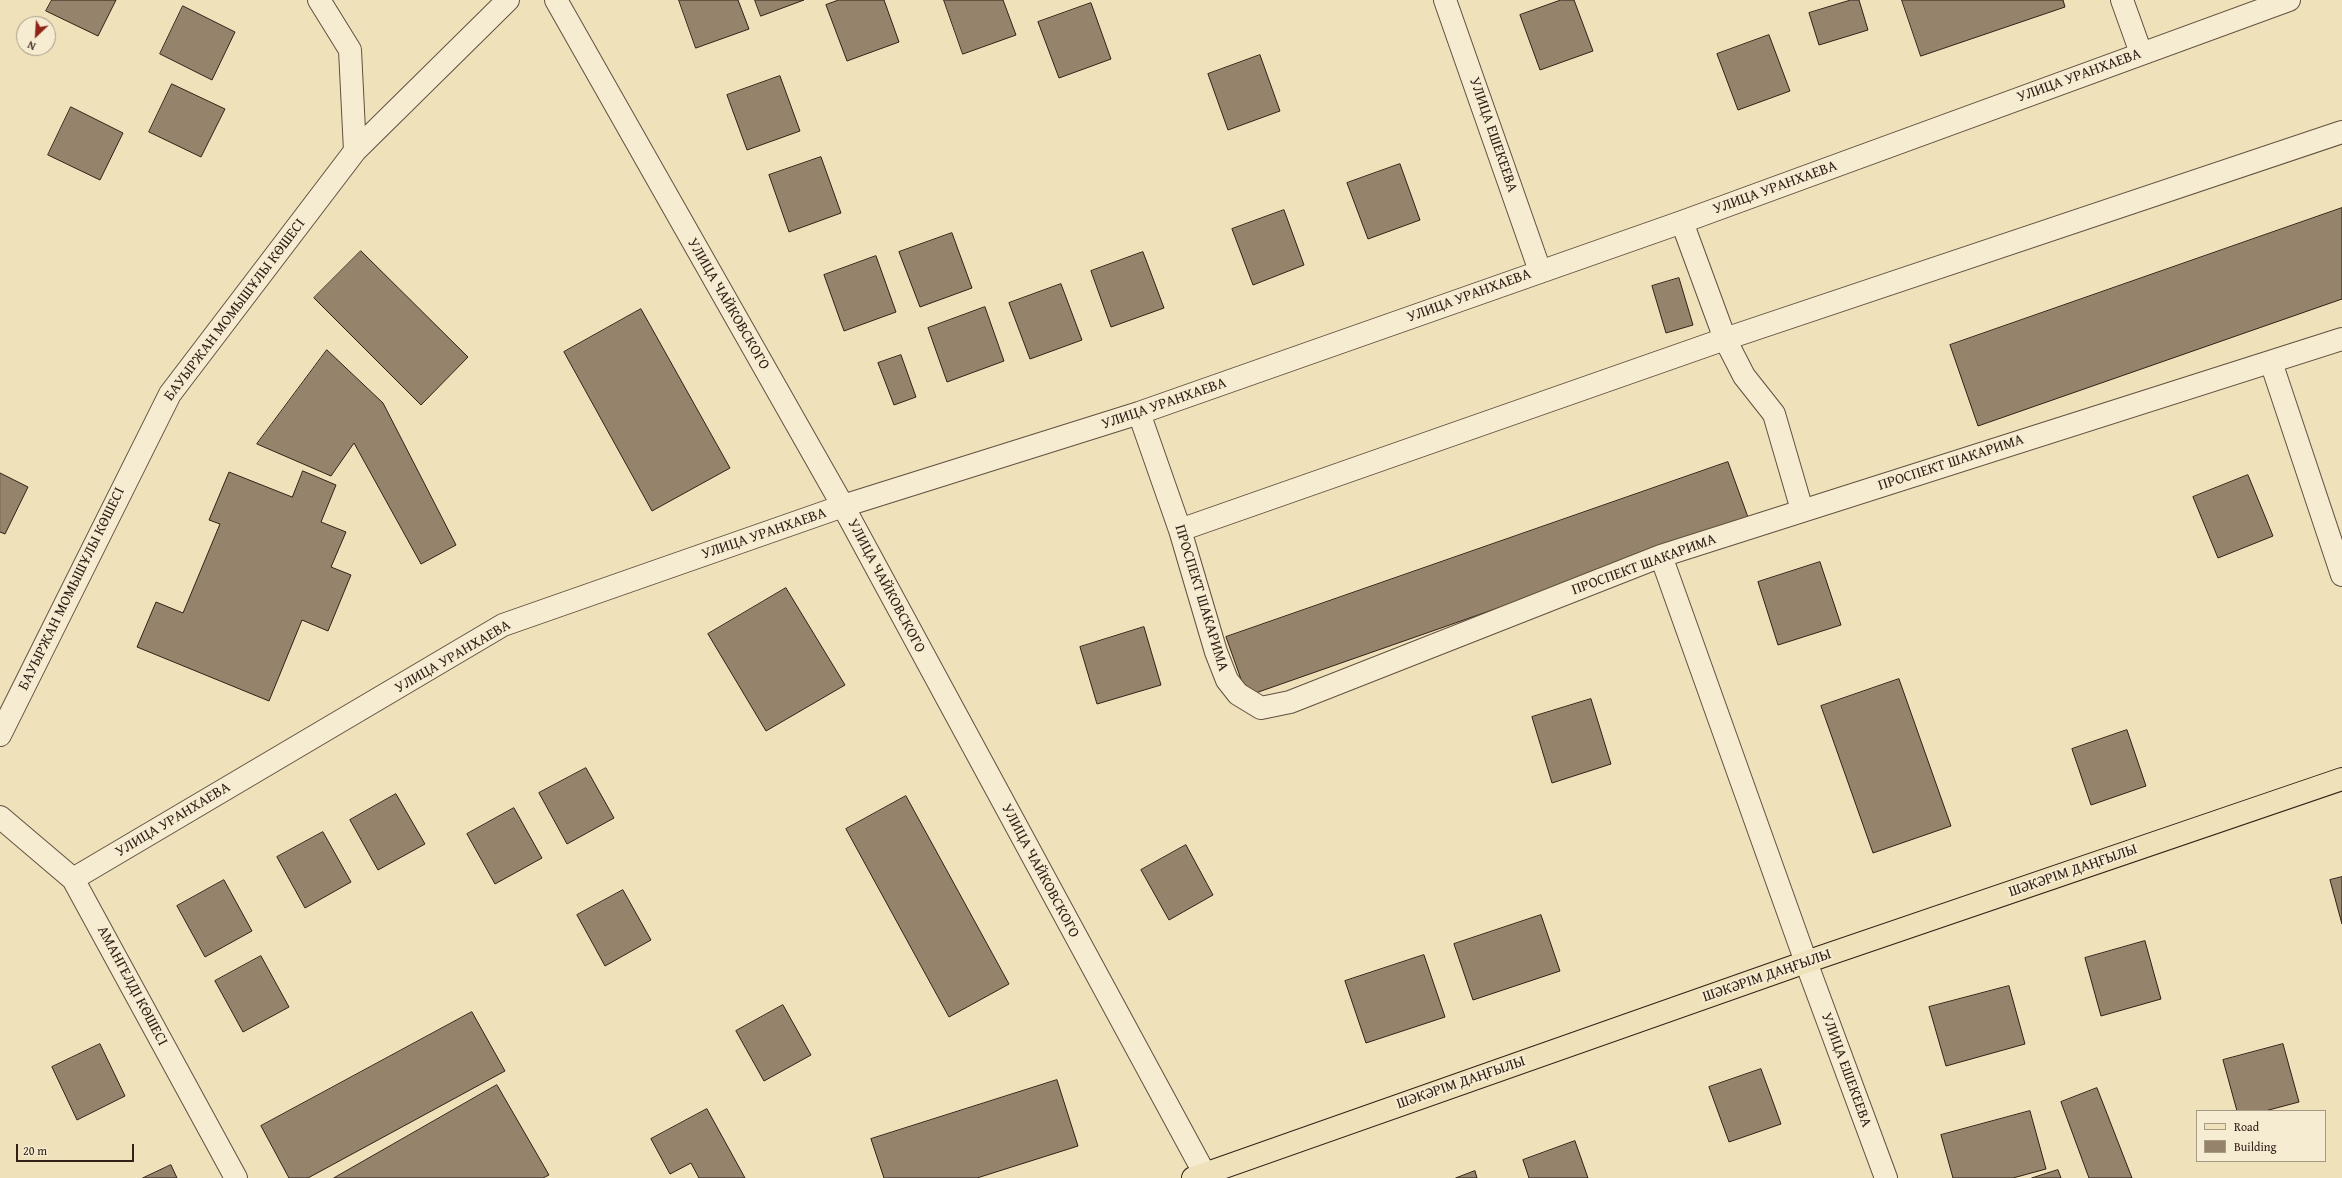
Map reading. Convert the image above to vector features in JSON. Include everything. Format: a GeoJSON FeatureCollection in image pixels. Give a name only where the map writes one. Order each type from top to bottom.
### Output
{"type":"FeatureCollection","features":[{"type":"Feature","properties":{"kind":"main road","name":"ШӘКӘРІМ ДАҢҒЫЛЫ"},"geometry":{"type":"LineString","coordinates":[[1201,1177],[1806,962],[2342,779]]}},
{"type":"Feature","properties":{"kind":"street"},"geometry":{"type":"LineString","coordinates":[[319,0],[350,50],[355,151]]}},
{"type":"Feature","properties":{"kind":"street","name":"БАУЫРЖАН МОМЫШҰЛЫ КӨШЕСІ"},"geometry":{"type":"LineString","coordinates":[[0,735],[170,394],[355,151],[508,0]]}},
{"type":"Feature","properties":{"kind":"street","name":"УЛИЦА ЧАЙКОВСКОГО"},"geometry":{"type":"LineString","coordinates":[[556,0],[843,506],[1201,1177]]}},
{"type":"Feature","properties":{"kind":"street","name":"УЛИЦА ЕШЕКЕЕВА"},"geometry":{"type":"LineString","coordinates":[[1446,0],[1540,271]]}},
{"type":"Feature","properties":{"kind":"street"},"geometry":{"type":"LineString","coordinates":[[2122,0],[2141,53]]}},
{"type":"Feature","properties":{"kind":"street","name":"УЛИЦА УРАНХАЕВА"},"geometry":{"type":"LineString","coordinates":[[74,879],[504,625],[843,506],[1139,413],[1682,222],[2289,0]]}},
{"type":"Feature","properties":{"kind":"street"},"geometry":{"type":"LineString","coordinates":[[1180,530],[1725,339],[2342,132]]}},
{"type":"Feature","properties":{"kind":"street"},"geometry":{"type":"LineString","coordinates":[[1682,222],[1725,339],[1744,376],[1774,414],[1802,510]]}},
{"type":"Feature","properties":{"kind":"street","name":"ПРОСПЕКТ ШАКАРИМА"},"geometry":{"type":"LineString","coordinates":[[1139,413],[1180,530],[1216,652],[1227,680],[1238,694],[1261,708],[1290,702],[1661,556],[2342,339]]}},
{"type":"Feature","properties":{"kind":"street"},"geometry":{"type":"LineString","coordinates":[[2271,362],[2342,575]]}},
{"type":"Feature","properties":{"kind":"street","name":"УЛИЦА ЕШЕКЕЕВА"},"geometry":{"type":"LineString","coordinates":[[1661,556],[1806,962],[1886,1178]]}},
{"type":"Feature","properties":{"kind":"street","name":"АМАНГЕЛДІ КӨШЕСІ"},"geometry":{"type":"LineString","coordinates":[[0,817],[74,879],[236,1178]]}},
{"type":"Feature","properties":{"kind":"building"},"geometry":{"type":"Polygon","coordinates":[[[52,0],[116,0],[98,36],[46,11],[52,0]]]}},
{"type":"Feature","properties":{"kind":"building"},"geometry":{"type":"Polygon","coordinates":[[[679,0],[738,0],[749,29],[696,48],[679,0]]]}},
{"type":"Feature","properties":{"kind":"building"},"geometry":{"type":"Polygon","coordinates":[[[755,0],[804,0],[761,16],[755,0]]]}},
{"type":"Feature","properties":{"kind":"building"},"geometry":{"type":"Polygon","coordinates":[[[839,0],[884,0],[899,42],[847,61],[826,5],[839,0]]]}},
{"type":"Feature","properties":{"kind":"building"},"geometry":{"type":"Polygon","coordinates":[[[944,0],[1003,0],[1016,35],[963,54],[944,0]]]}},
{"type":"Feature","properties":{"kind":"building"},"geometry":{"type":"Polygon","coordinates":[[[1561,0],[1574,0],[1593,51],[1540,70],[1520,15],[1561,0]]]}},
{"type":"Feature","properties":{"kind":"building"},"geometry":{"type":"Polygon","coordinates":[[[1851,0],[1859,0],[1868,30],[1819,45],[1809,13],[1851,0]]]}},
{"type":"Feature","properties":{"kind":"building"},"geometry":{"type":"Polygon","coordinates":[[[1902,0],[2063,0],[2065,7],[1921,56],[1902,0]]]}},
{"type":"Feature","properties":{"kind":"building"},"geometry":{"type":"Polygon","coordinates":[[[1091,3],[1111,59],[1059,78],[1038,22],[1091,3]]]}},
{"type":"Feature","properties":{"kind":"building"},"geometry":{"type":"Polygon","coordinates":[[[183,6],[235,32],[212,80],[160,54],[183,6]]]}},
{"type":"Feature","properties":{"kind":"building"},"geometry":{"type":"Polygon","coordinates":[[[1769,35],[1790,91],[1738,110],[1717,54],[1769,35]]]}},
{"type":"Feature","properties":{"kind":"building"},"geometry":{"type":"Polygon","coordinates":[[[1260,55],[1280,111],[1228,130],[1208,74],[1260,55]]]}},
{"type":"Feature","properties":{"kind":"building"},"geometry":{"type":"Polygon","coordinates":[[[780,76],[800,131],[747,150],[727,95],[780,76]]]}},
{"type":"Feature","properties":{"kind":"building"},"geometry":{"type":"Polygon","coordinates":[[[172,84],[225,109],[201,157],[149,132],[172,84]]]}},
{"type":"Feature","properties":{"kind":"building"},"geometry":{"type":"Polygon","coordinates":[[[71,107],[123,133],[100,180],[48,155],[71,107]]]}},
{"type":"Feature","properties":{"kind":"building"},"geometry":{"type":"Polygon","coordinates":[[[821,157],[841,213],[789,232],[769,175],[821,157]]]}},
{"type":"Feature","properties":{"kind":"building"},"geometry":{"type":"Polygon","coordinates":[[[1400,164],[1420,220],[1368,239],[1347,183],[1400,164]]]}},
{"type":"Feature","properties":{"kind":"building"},"geometry":{"type":"Polygon","coordinates":[[[2342,208],[2342,299],[1978,426],[1950,345],[2342,208]]]}},
{"type":"Feature","properties":{"kind":"building"},"geometry":{"type":"Polygon","coordinates":[[[1284,210],[1304,265],[1253,285],[1232,229],[1284,210]]]}},
{"type":"Feature","properties":{"kind":"building"},"geometry":{"type":"Polygon","coordinates":[[[952,233],[972,288],[920,307],[899,252],[952,233]]]}},
{"type":"Feature","properties":{"kind":"building"},"geometry":{"type":"Polygon","coordinates":[[[361,251],[468,357],[421,405],[314,298],[361,251]]]}},
{"type":"Feature","properties":{"kind":"building"},"geometry":{"type":"Polygon","coordinates":[[[1143,252],[1164,308],[1111,327],[1091,271],[1143,252]]]}},
{"type":"Feature","properties":{"kind":"building"},"geometry":{"type":"Polygon","coordinates":[[[876,256],[896,312],[844,331],[824,275],[876,256]]]}},
{"type":"Feature","properties":{"kind":"building"},"geometry":{"type":"Polygon","coordinates":[[[1679,278],[1693,325],[1666,333],[1652,286],[1679,278]]]}},
{"type":"Feature","properties":{"kind":"building"},"geometry":{"type":"Polygon","coordinates":[[[1061,284],[1082,340],[1030,359],[1009,303],[1061,284]]]}},
{"type":"Feature","properties":{"kind":"building"},"geometry":{"type":"Polygon","coordinates":[[[985,307],[1004,361],[947,382],[928,328],[985,307]]]}},
{"type":"Feature","properties":{"kind":"building"},"geometry":{"type":"Polygon","coordinates":[[[641,309],[730,468],[652,511],[564,352],[641,309]]]}},
{"type":"Feature","properties":{"kind":"building"},"geometry":{"type":"Polygon","coordinates":[[[327,350],[383,403],[456,545],[421,564],[354,443],[331,476],[257,444],[327,350]]]}},
{"type":"Feature","properties":{"kind":"building"},"geometry":{"type":"Polygon","coordinates":[[[901,355],[916,397],[894,405],[878,363],[901,355]]]}},
{"type":"Feature","properties":{"kind":"building"},"geometry":{"type":"Polygon","coordinates":[[[1728,462],[1749,520],[1247,696],[1226,637],[1728,462]]]}},
{"type":"Feature","properties":{"kind":"building"},"geometry":{"type":"Polygon","coordinates":[[[303,471],[336,485],[321,522],[346,532],[331,567],[351,575],[328,631],[302,620],[269,701],[137,647],[156,602],[183,613],[220,524],[209,520],[229,472],[292,497],[303,471]]]}},
{"type":"Feature","properties":{"kind":"building"},"geometry":{"type":"Polygon","coordinates":[[[0,473],[28,487],[5,534],[0,532],[0,473]]]}},
{"type":"Feature","properties":{"kind":"building"},"geometry":{"type":"Polygon","coordinates":[[[2248,475],[2273,536],[2218,558],[2193,497],[2248,475]]]}},
{"type":"Feature","properties":{"kind":"building"},"geometry":{"type":"Polygon","coordinates":[[[1820,562],[1841,625],[1778,645],[1758,582],[1820,562]]]}},
{"type":"Feature","properties":{"kind":"building"},"geometry":{"type":"Polygon","coordinates":[[[786,588],[845,685],[766,731],[708,634],[786,588]]]}},
{"type":"Feature","properties":{"kind":"building"},"geometry":{"type":"Polygon","coordinates":[[[1144,627],[1161,685],[1097,704],[1080,647],[1144,627]]]}},
{"type":"Feature","properties":{"kind":"building"},"geometry":{"type":"Polygon","coordinates":[[[1899,679],[1951,826],[1873,853],[1821,706],[1899,679]]]}},
{"type":"Feature","properties":{"kind":"building"},"geometry":{"type":"Polygon","coordinates":[[[1591,699],[1611,764],[1552,783],[1532,717],[1591,699]]]}},
{"type":"Feature","properties":{"kind":"building"},"geometry":{"type":"Polygon","coordinates":[[[2127,730],[2146,786],[2091,805],[2072,749],[2127,730]]]}},
{"type":"Feature","properties":{"kind":"building"},"geometry":{"type":"Polygon","coordinates":[[[586,768],[614,818],[567,844],[539,793],[586,768]]]}},
{"type":"Feature","properties":{"kind":"building"},"geometry":{"type":"Polygon","coordinates":[[[396,794],[425,844],[378,870],[350,820],[396,794]]]}},
{"type":"Feature","properties":{"kind":"building"},"geometry":{"type":"Polygon","coordinates":[[[906,796],[1009,984],[949,1017],[846,829],[906,796]]]}},
{"type":"Feature","properties":{"kind":"building"},"geometry":{"type":"Polygon","coordinates":[[[514,808],[542,858],[495,884],[467,834],[514,808]]]}},
{"type":"Feature","properties":{"kind":"building"},"geometry":{"type":"Polygon","coordinates":[[[323,832],[351,882],[305,908],[277,857],[323,832]]]}},
{"type":"Feature","properties":{"kind":"building"},"geometry":{"type":"Polygon","coordinates":[[[1186,845],[1213,895],[1169,920],[1141,870],[1186,845]]]}},
{"type":"Feature","properties":{"kind":"building"},"geometry":{"type":"Polygon","coordinates":[[[2342,877],[2342,924],[2330,880],[2342,877]]]}},
{"type":"Feature","properties":{"kind":"building"},"geometry":{"type":"Polygon","coordinates":[[[224,880],[252,931],[205,957],[177,906],[224,880]]]}},
{"type":"Feature","properties":{"kind":"building"},"geometry":{"type":"Polygon","coordinates":[[[623,890],[651,940],[605,966],[577,915],[623,890]]]}},
{"type":"Feature","properties":{"kind":"building"},"geometry":{"type":"Polygon","coordinates":[[[1541,915],[1560,971],[1473,1000],[1454,944],[1541,915]]]}},
{"type":"Feature","properties":{"kind":"building"},"geometry":{"type":"Polygon","coordinates":[[[2145,941],[2161,999],[2101,1016],[2085,958],[2145,941]]]}},
{"type":"Feature","properties":{"kind":"building"},"geometry":{"type":"Polygon","coordinates":[[[1424,955],[1445,1017],[1366,1043],[1345,981],[1424,955]]]}},
{"type":"Feature","properties":{"kind":"building"},"geometry":{"type":"Polygon","coordinates":[[[261,956],[289,1007],[243,1032],[215,981],[261,956]]]}},
{"type":"Feature","properties":{"kind":"building"},"geometry":{"type":"Polygon","coordinates":[[[2009,986],[2025,1044],[1946,1066],[1929,1007],[2009,986]]]}},
{"type":"Feature","properties":{"kind":"building"},"geometry":{"type":"Polygon","coordinates":[[[783,1005],[811,1055],[764,1081],[736,1031],[783,1005]]]}},
{"type":"Feature","properties":{"kind":"building"},"geometry":{"type":"Polygon","coordinates":[[[472,1012],[505,1071],[308,1178],[289,1178],[261,1126],[472,1012]]]}},
{"type":"Feature","properties":{"kind":"building"},"geometry":{"type":"Polygon","coordinates":[[[100,1044],[125,1096],[77,1120],[52,1067],[100,1044]]]}},
{"type":"Feature","properties":{"kind":"building"},"geometry":{"type":"Polygon","coordinates":[[[2283,1044],[2299,1102],[2269,1110],[2237,1110],[2223,1060],[2283,1044]]]}},
{"type":"Feature","properties":{"kind":"building"},"geometry":{"type":"Polygon","coordinates":[[[1761,1069],[1781,1124],[1729,1142],[1709,1087],[1761,1069]]]}},
{"type":"Feature","properties":{"kind":"building"},"geometry":{"type":"Polygon","coordinates":[[[1057,1080],[1078,1146],[977,1178],[884,1178],[871,1139],[1057,1080]]]}},
{"type":"Feature","properties":{"kind":"building"},"geometry":{"type":"Polygon","coordinates":[[[497,1085],[549,1175],[543,1178],[334,1178],[497,1085]]]}},
{"type":"Feature","properties":{"kind":"building"},"geometry":{"type":"Polygon","coordinates":[[[2097,1088],[2132,1178],[2089,1178],[2061,1102],[2097,1088]]]}},
{"type":"Feature","properties":{"kind":"building"},"geometry":{"type":"Polygon","coordinates":[[[707,1109],[745,1178],[699,1178],[691,1163],[670,1174],[651,1139],[707,1109]]]}},
{"type":"Feature","properties":{"kind":"building"},"geometry":{"type":"Polygon","coordinates":[[[2030,1111],[2046,1169],[2013,1178],[1953,1178],[1941,1135],[2030,1111]]]}},
{"type":"Feature","properties":{"kind":"building"},"geometry":{"type":"Polygon","coordinates":[[[1575,1141],[1588,1178],[1529,1178],[1523,1160],[1575,1141]]]}},
{"type":"Feature","properties":{"kind":"building"},"geometry":{"type":"Polygon","coordinates":[[[171,1165],[177,1178],[143,1178],[171,1165]]]}},
{"type":"Feature","properties":{"kind":"building"},"geometry":{"type":"Polygon","coordinates":[[[2058,1170],[2061,1178],[2032,1178],[2058,1170]]]}},
{"type":"Feature","properties":{"kind":"building"},"geometry":{"type":"Polygon","coordinates":[[[1475,1171],[1477,1178],[1456,1178],[1475,1171]]]}}]}
